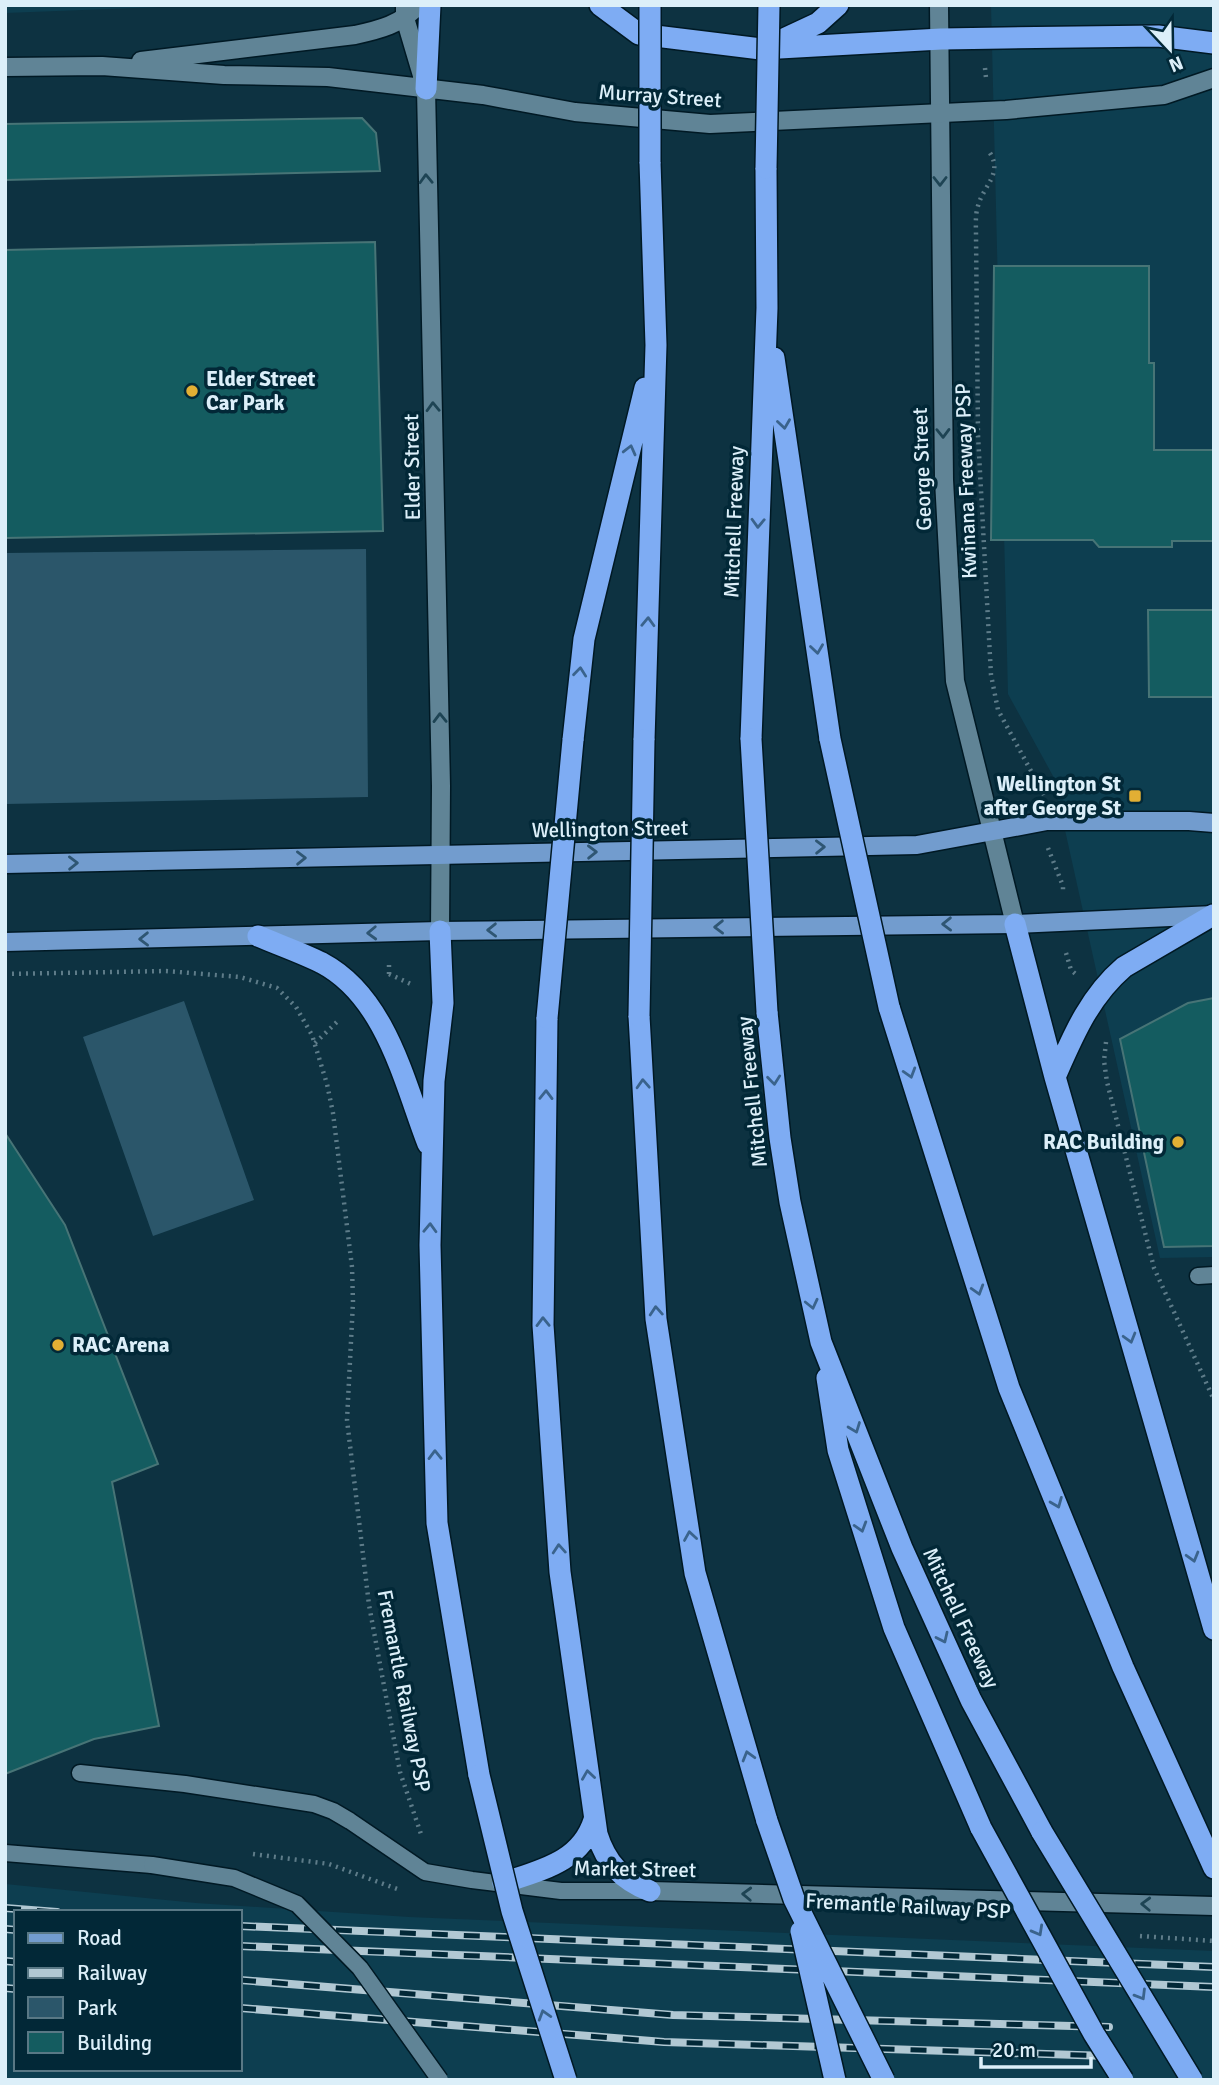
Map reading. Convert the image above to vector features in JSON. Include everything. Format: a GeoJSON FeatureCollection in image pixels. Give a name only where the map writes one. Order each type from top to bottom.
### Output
{"type":"FeatureCollection","features":[{"type":"Feature","properties":{"kind":"highway"},"geometry":{"type":"LineString","coordinates":[[425,89],[430,5]]}},
{"type":"Feature","properties":{"kind":"highway"},"geometry":{"type":"LineString","coordinates":[[600,5],[639,34],[761,49],[941,39],[1158,36],[1214,43]]}},
{"type":"Feature","properties":{"kind":"highway"},"geometry":{"type":"LineString","coordinates":[[650,5],[650,162],[656,345],[639,1016],[656,1319],[695,1573],[767,1821],[794,1899],[835,2080]]}},
{"type":"Feature","properties":{"kind":"highway","name":"Mitchell Freeway"},"geometry":{"type":"LineString","coordinates":[[769,5],[767,308],[751,739],[767,1012],[788,1189],[821,1342],[908,1561],[971,1700],[1042,1832],[1192,2080]]}},
{"type":"Feature","properties":{"kind":"highway"},"geometry":{"type":"LineString","coordinates":[[761,49],[818,23],[838,5]]}},
{"type":"Feature","properties":{"kind":"highway"},"geometry":{"type":"LineString","coordinates":[[767,308],[830,739],[889,1007],[1009,1388],[1122,1667],[1214,1868]]}},
{"type":"Feature","properties":{"kind":"highway"},"geometry":{"type":"LineString","coordinates":[[650,1891],[629,1881],[612,1865],[601,1845],[594,1820],[560,1572],[543,1325],[547,1018],[584,639],[656,345]]}},
{"type":"Feature","properties":{"kind":"highway"},"geometry":{"type":"LineString","coordinates":[[1055,1077],[1080,1021],[1098,991],[1124,967],[1213,915]]}},
{"type":"Feature","properties":{"kind":"highway"},"geometry":{"type":"LineString","coordinates":[[1015,923],[1055,1077],[1214,1629]]}},
{"type":"Feature","properties":{"kind":"highway"},"geometry":{"type":"LineString","coordinates":[[440,931],[443,1003],[434,1081],[430,1245],[437,1524],[479,1774],[512,1912],[566,2080]]}},
{"type":"Feature","properties":{"kind":"highway"},"geometry":{"type":"LineString","coordinates":[[258,936],[324,964],[349,983],[371,1007],[387,1034],[433,1156]]}},
{"type":"Feature","properties":{"kind":"highway"},"geometry":{"type":"LineString","coordinates":[[821,1342],[838,1450],[894,1628],[981,1828],[1094,2034],[1123,2080]]}},
{"type":"Feature","properties":{"kind":"highway"},"geometry":{"type":"LineString","coordinates":[[503,1883],[556,1865],[583,1843],[594,1820]]}},
{"type":"Feature","properties":{"kind":"highway"},"geometry":{"type":"LineString","coordinates":[[794,1899],[884,2080]]}},
{"type":"Feature","properties":{"kind":"main road","name":"Wellington Street"},"geometry":{"type":"LineString","coordinates":[[5,864],[917,845],[1047,821],[1214,823]]}},
{"type":"Feature","properties":{"kind":"main road"},"geometry":{"type":"LineString","coordinates":[[5,942],[440,931],[1015,923],[1213,915]]}},
{"type":"Feature","properties":{"kind":"street","name":"George Street"},"geometry":{"type":"LineString","coordinates":[[939,5],[944,480],[955,681],[1015,923]]}},
{"type":"Feature","properties":{"kind":"street","name":"Elder Street"},"geometry":{"type":"LineString","coordinates":[[409,10],[425,89],[436,502],[441,786],[440,931]]}},
{"type":"Feature","properties":{"kind":"street","name":"Murray Street"},"geometry":{"type":"LineString","coordinates":[[102,66],[355,35],[384,27],[409,10]]}},
{"type":"Feature","properties":{"kind":"street","name":"Murray Street"},"geometry":{"type":"LineString","coordinates":[[5,67],[102,66],[224,75],[328,77],[483,95],[575,112],[710,124],[987,111],[1164,95],[1214,78]]}},
{"type":"Feature","properties":{"kind":"street","name":"Market Street"},"geometry":{"type":"LineString","coordinates":[[650,1891],[1214,1906]]}},
{"type":"Feature","properties":{"kind":"lane","name":"Market Street"},"geometry":{"type":"LineString","coordinates":[[80,1773],[185,1784],[314,1804],[350,1821],[425,1872],[561,1891],[650,1891]]}},
{"type":"Feature","properties":{"kind":"lane"},"geometry":{"type":"LineString","coordinates":[[5,1853],[152,1865],[234,1878],[297,1904],[360,1968],[440,2080]]}},
{"type":"Feature","properties":{"kind":"path"},"geometry":{"type":"LineString","coordinates":[[985,64],[986,78]]}},
{"type":"Feature","properties":{"kind":"path","name":"Kwinana Freeway PSP"},"geometry":{"type":"LineString","coordinates":[[990,153],[996,164],[995,172],[978,206],[975,235],[978,435],[991,675],[998,710],[1046,800]]}},
{"type":"Feature","properties":{"kind":"path"},"geometry":{"type":"LineString","coordinates":[[1048,851],[1063,886],[1063,894]]}},
{"type":"Feature","properties":{"kind":"path"},"geometry":{"type":"LineString","coordinates":[[1066,953],[1071,970],[1087,983]]}},
{"type":"Feature","properties":{"kind":"path"},"geometry":{"type":"LineString","coordinates":[[389,964],[389,974],[413,985],[420,985]]}},
{"type":"Feature","properties":{"kind":"path"},"geometry":{"type":"LineString","coordinates":[[1063,970],[1071,970]]}},
{"type":"Feature","properties":{"kind":"path","name":"Fremantle Railway PSP"},"geometry":{"type":"LineString","coordinates":[[5,974],[166,971],[206,972],[254,980],[277,988],[288,997],[315,1043],[333,1113],[352,1267],[353,1302],[347,1420],[369,1605],[400,1772],[424,1842],[425,1872]]}},
{"type":"Feature","properties":{"kind":"path"},"geometry":{"type":"LineString","coordinates":[[315,1043],[339,1020]]}},
{"type":"Feature","properties":{"kind":"path"},"geometry":{"type":"LineString","coordinates":[[1109,1030],[1104,1051],[1107,1082],[1154,1268],[1214,1400]]}},
{"type":"Feature","properties":{"kind":"path"},"geometry":{"type":"LineString","coordinates":[[1133,1935],[1214,1941]]}},
{"type":"Feature","properties":{"kind":"shaded area"},"geometry":{"type":"Polygon","coordinates":[[[5,5],[212,5],[5,13],[5,5]]]}},
{"type":"Feature","properties":{"kind":"shaded area"},"geometry":{"type":"Polygon","coordinates":[[[991,5],[1214,5],[1214,1257],[1160,1258],[1053,776],[1008,694],[991,5]]]}},
{"type":"Feature","properties":{"kind":"shaded area"},"geometry":{"type":"Polygon","coordinates":[[[5,1884],[196,1903],[409,1917],[1214,1951],[1214,2080],[5,2080],[5,1884]]]}},
{"type":"Feature","properties":{"kind":"green space"},"geometry":{"type":"Polygon","coordinates":[[[366,549],[368,797],[5,804],[5,553],[366,549]]]}},
{"type":"Feature","properties":{"kind":"green space"},"geometry":{"type":"Polygon","coordinates":[[[184,1001],[254,1200],[153,1236],[83,1037],[184,1001]]]}},
{"type":"Feature","properties":{"kind":"building"},"geometry":{"type":"Polygon","coordinates":[[[362,118],[376,133],[380,171],[5,180],[5,124],[362,118]]]}},
{"type":"Feature","properties":{"kind":"building","name":"Elder Street Car Park"},"geometry":{"type":"Polygon","coordinates":[[[375,242],[383,531],[5,538],[5,250],[375,242]]]}},
{"type":"Feature","properties":{"kind":"building"},"geometry":{"type":"Polygon","coordinates":[[[994,266],[1149,266],[1149,363],[1154,363],[1154,450],[1214,450],[1214,541],[1172,541],[1172,547],[1099,547],[1093,540],[991,540],[994,266]]]}},
{"type":"Feature","properties":{"kind":"building"},"geometry":{"type":"Polygon","coordinates":[[[1148,610],[1214,610],[1214,697],[1149,697],[1148,610]]]}},
{"type":"Feature","properties":{"kind":"building","name":"RAC Building"},"geometry":{"type":"Polygon","coordinates":[[[1214,998],[1214,1246],[1164,1247],[1120,1039],[1188,1003],[1214,998]]]}},
{"type":"Feature","properties":{"kind":"building","name":"RAC Arena"},"geometry":{"type":"Polygon","coordinates":[[[5,1133],[65,1225],[158,1464],[112,1482],[159,1726],[94,1739],[5,1774],[5,1133]]]}},
{"type":"Feature","properties":{"kind":"railway"},"geometry":{"type":"LineString","coordinates":[[5,1908],[31,1910]]}},
{"type":"Feature","properties":{"kind":"railway"},"geometry":{"type":"LineString","coordinates":[[242,1926],[1214,1967]]}},
{"type":"Feature","properties":{"kind":"railway"},"geometry":{"type":"LineString","coordinates":[[5,1929],[14,1930]]}},
{"type":"Feature","properties":{"kind":"railway"},"geometry":{"type":"LineString","coordinates":[[242,1946],[1214,1987]]}},
{"type":"Feature","properties":{"kind":"railway"},"geometry":{"type":"LineString","coordinates":[[5,1961],[14,1962]]}},
{"type":"Feature","properties":{"kind":"railway"},"geometry":{"type":"LineString","coordinates":[[242,1980],[673,2015],[1109,2027]]}},
{"type":"Feature","properties":{"kind":"railway"},"geometry":{"type":"LineString","coordinates":[[5,1988],[14,1989]]}},
{"type":"Feature","properties":{"kind":"railway"},"geometry":{"type":"LineString","coordinates":[[242,2008],[664,2042],[1108,2056]]}},
{"type":"Feature","properties":{"kind":"place","name":"Elder Street Car Park"},"geometry":{"type":"Point","coordinates":[192,391]}},
{"type":"Feature","properties":{"kind":"place","name":"Wellington St after George St"},"geometry":{"type":"Point","coordinates":[1135,796]}},
{"type":"Feature","properties":{"kind":"place","name":"RAC Building"},"geometry":{"type":"Point","coordinates":[1178,1142]}},
{"type":"Feature","properties":{"kind":"place","name":"RAC Arena"},"geometry":{"type":"Point","coordinates":[58,1345]}}]}
